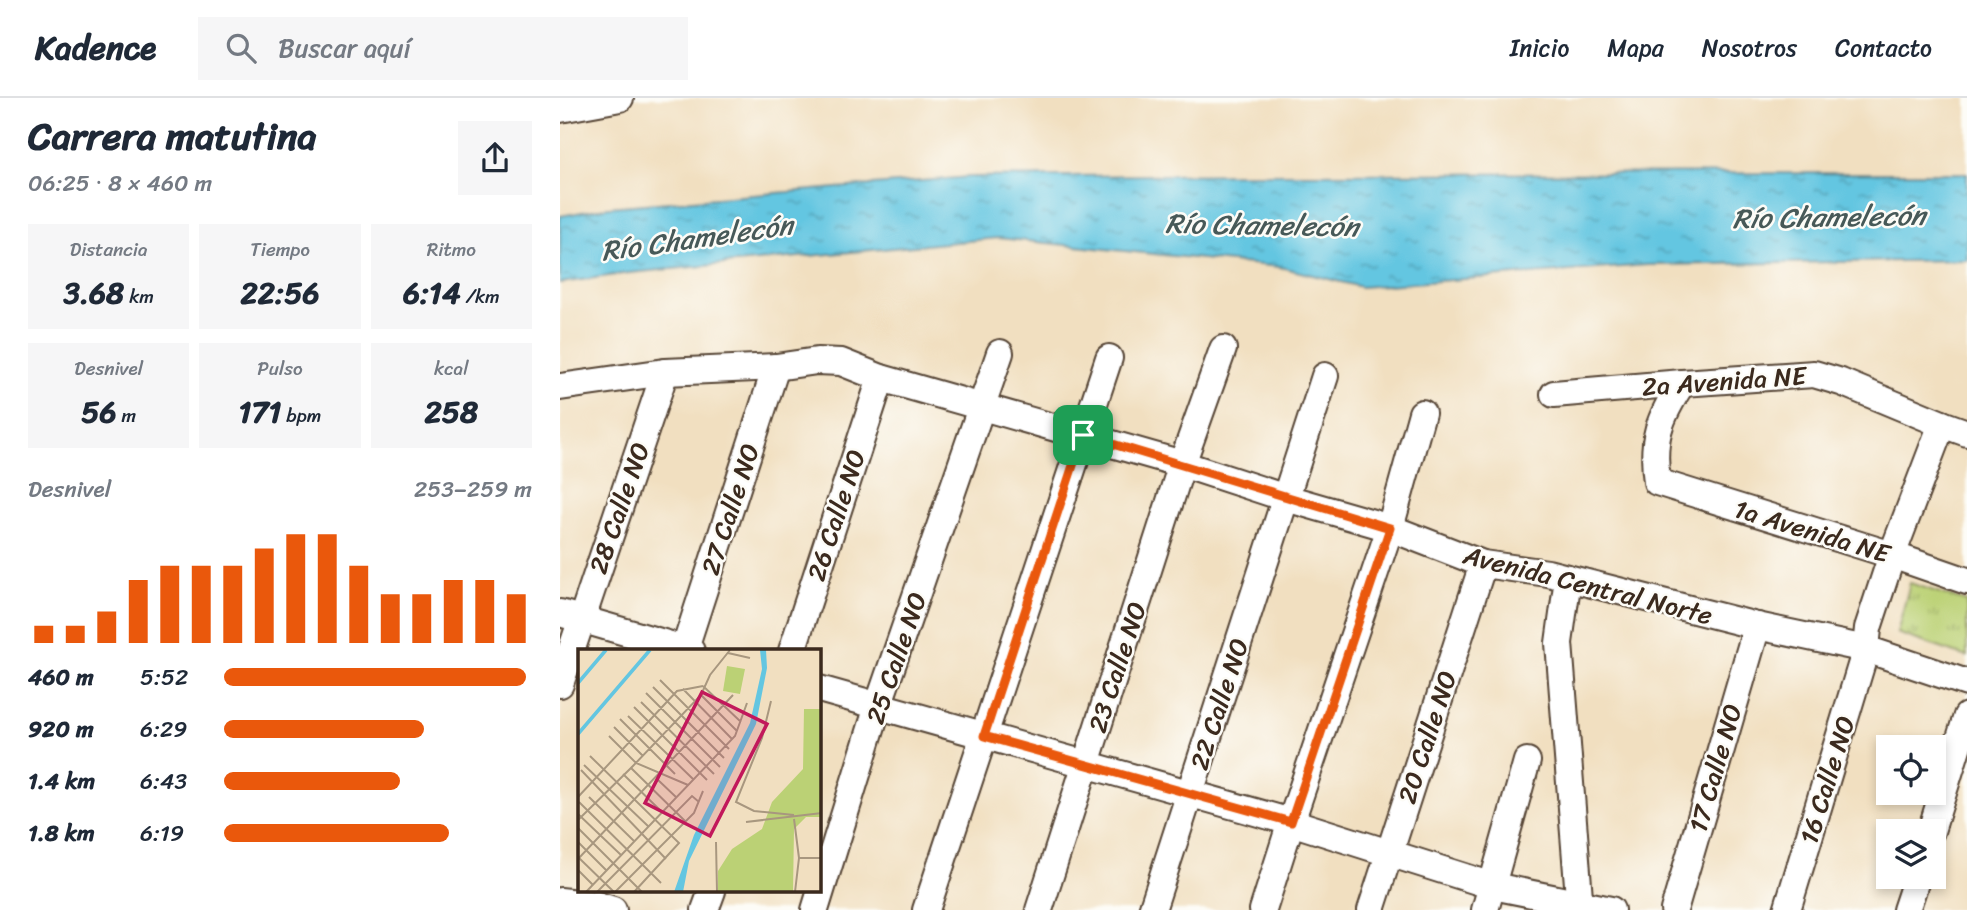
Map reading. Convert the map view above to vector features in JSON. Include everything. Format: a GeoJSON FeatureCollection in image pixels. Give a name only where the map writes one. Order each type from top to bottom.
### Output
{"type":"FeatureCollection","features":[{"type":"Feature","properties":{"kind":"street"},"geometry":{"type":"LineString","coordinates":[[560,108],[620,98]]}},
{"type":"Feature","properties":{"kind":"street","name":"23 Calle NO"},"geometry":{"type":"LineString","coordinates":[[1039,910],[1182,464],[1223,349]]}},
{"type":"Feature","properties":{"kind":"street","name":"25 Calle NO"},"geometry":{"type":"LineString","coordinates":[[821,891],[878,706],[1000,353]]}},
{"type":"Feature","properties":{"kind":"street"},"geometry":{"type":"LineString","coordinates":[[926,910],[1109,358]]}},
{"type":"Feature","properties":{"kind":"street","name":"Avenida Central Norte"},"geometry":{"type":"LineString","coordinates":[[560,387],[665,372],[776,367],[817,361],[841,362],[881,378],[1182,464],[1390,528],[1483,564],[1548,573],[1757,626],[1866,649],[1967,683]]}},
{"type":"Feature","properties":{"kind":"street","name":"27 Calle NO"},"geometry":{"type":"LineString","coordinates":[[687,649],[776,367]]}},
{"type":"Feature","properties":{"kind":"street","name":"28 Calle NO"},"geometry":{"type":"LineString","coordinates":[[560,684],[571,616],[665,372]]}},
{"type":"Feature","properties":{"kind":"street","name":"2a Avenida NE"},"geometry":{"type":"LineString","coordinates":[[1554,394],[1814,374],[1841,382],[1967,433]]}},
{"type":"Feature","properties":{"kind":"street","name":"22 Calle NO"},"geometry":{"type":"LineString","coordinates":[[1152,910],[1325,376]]}},
{"type":"Feature","properties":{"kind":"street","name":"26 Calle NO"},"geometry":{"type":"LineString","coordinates":[[793,649],[881,378]]}},
{"type":"Feature","properties":{"kind":"street","name":"1a Avenida NE"},"geometry":{"type":"LineString","coordinates":[[1682,383],[1667,406],[1657,433],[1654,461],[1657,482],[1967,581]]}},
{"type":"Feature","properties":{"kind":"street"},"geometry":{"type":"LineString","coordinates":[[1263,910],[1390,528],[1422,413]]}},
{"type":"Feature","properties":{"kind":"street","name":"16 Calle NO"},"geometry":{"type":"LineString","coordinates":[[1787,910],[1866,649],[1868,628],[1892,555],[1942,425]]}},
{"type":"Feature","properties":{"kind":"street","name":"20 Calle NO"},"geometry":{"type":"LineString","coordinates":[[1371,910],[1483,564]]}},
{"type":"Feature","properties":{"kind":"street"},"geometry":{"type":"LineString","coordinates":[[1568,578],[1559,643],[1580,907]]}},
{"type":"Feature","properties":{"kind":"street"},"geometry":{"type":"LineString","coordinates":[[571,616],[684,649]]}},
{"type":"Feature","properties":{"kind":"street","name":"17 Calle NO"},"geometry":{"type":"LineString","coordinates":[[1674,910],[1757,626]]}},
{"type":"Feature","properties":{"kind":"street"},"geometry":{"type":"LineString","coordinates":[[821,689],[1291,822],[1390,853],[1489,898],[1611,910]]}},
{"type":"Feature","properties":{"kind":"street"},"geometry":{"type":"LineString","coordinates":[[1935,819],[1967,716]]}},
{"type":"Feature","properties":{"kind":"street"},"geometry":{"type":"LineString","coordinates":[[1489,898],[1527,761]]}},
{"type":"Feature","properties":{"kind":"street"},"geometry":{"type":"LineString","coordinates":[[1906,910],[1913,889]]}},
{"type":"Feature","properties":{"kind":"street"},"geometry":{"type":"LineString","coordinates":[[705,910],[712,892]]}},
{"type":"Feature","properties":{"kind":"street","name":"25 Calle NO"},"geometry":{"type":"LineString","coordinates":[[815,910],[821,892]]}},
{"type":"Feature","properties":{"kind":"street"},"geometry":{"type":"LineString","coordinates":[[560,901],[604,902]]}},
{"type":"Feature","properties":{"kind":"green space"},"geometry":{"type":"Polygon","coordinates":[[[1910,583],[1967,602],[1967,657],[1897,633],[1910,583]]]}},
{"type":"Feature","properties":{"kind":"water","name":"Río Chamelecón"},"geometry":{"type":"Polygon","coordinates":[[[1967,173],[1967,260],[1647,265],[1361,287],[1280,267],[998,238],[629,273],[560,283],[560,216],[609,207],[969,177],[1967,173]]]}},
{"type":"Feature","properties":{"kind":"route"},"geometry":{"type":"LineString","coordinates":[[1083,435],[1390,528],[1291,822],[984,736],[1083,435]]}}]}
